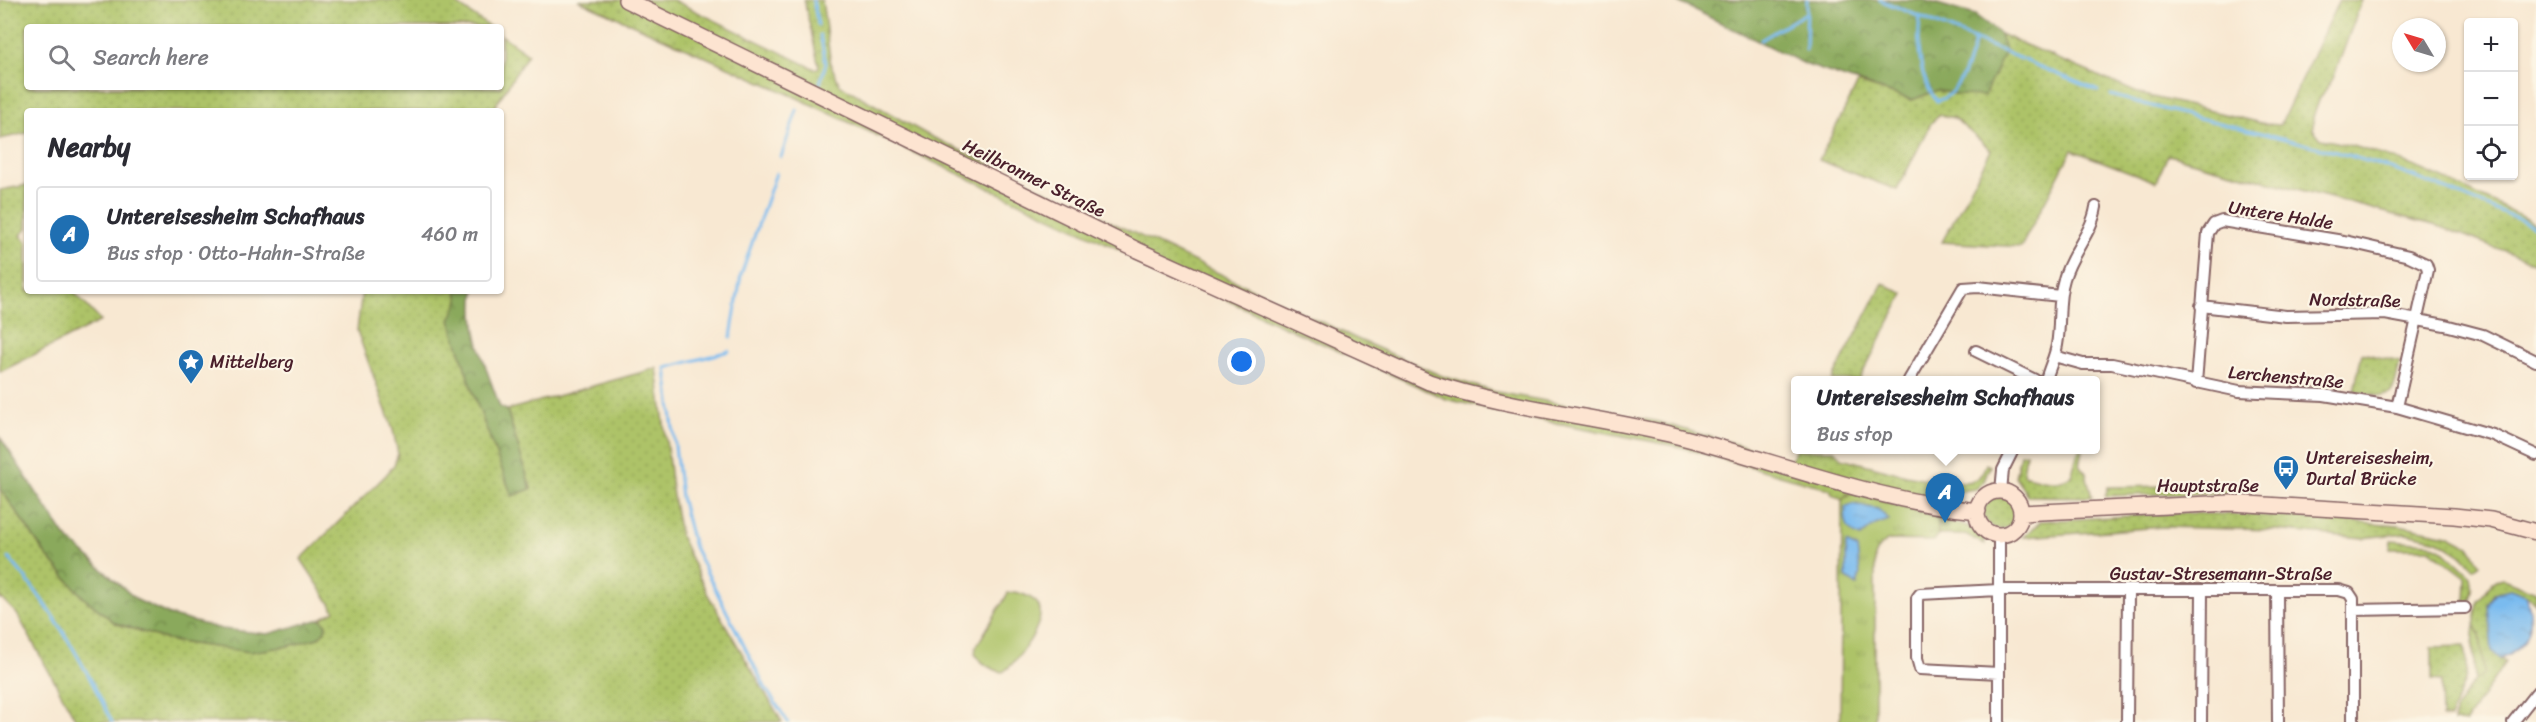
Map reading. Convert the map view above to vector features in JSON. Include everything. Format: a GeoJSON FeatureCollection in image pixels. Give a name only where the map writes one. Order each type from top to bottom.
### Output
{"type":"FeatureCollection","features":[{"type":"Feature","properties":{"kind":"main road","name":"Heilbronner Straße"},"geometry":{"type":"LineString","coordinates":[[626,0],[1126,245],[1429,382],[1474,397],[1669,434],[1884,495],[1928,505],[1978,511]]}},
{"type":"Feature","properties":{"kind":"main road"},"geometry":{"type":"LineString","coordinates":[[2001,490],[2015,497],[2022,513],[2017,526],[1999,535],[1986,530],[1978,511],[1986,495],[2001,490]]}},
{"type":"Feature","properties":{"kind":"main road","name":"Hauptstraße"},"geometry":{"type":"LineString","coordinates":[[2022,513],[2231,504],[2454,516],[2491,520],[2536,532]]}},
{"type":"Feature","properties":{"kind":"street"},"geometry":{"type":"LineString","coordinates":[[2048,376],[2057,345],[2060,296],[2064,278],[2075,252],[2091,226],[2096,207]]}},
{"type":"Feature","properties":{"kind":"street","name":"Untere Halde"},"geometry":{"type":"LineString","coordinates":[[2196,383],[2208,233],[2214,224],[2222,221],[2349,242],[2423,261],[2428,266],[2417,319]]}},
{"type":"Feature","properties":{"kind":"street"},"geometry":{"type":"LineString","coordinates":[[1912,376],[1963,288],[1978,287],[2060,296]]}},
{"type":"Feature","properties":{"kind":"street","name":"Nordstraße"},"geometry":{"type":"LineString","coordinates":[[2201,306],[2286,316],[2343,313],[2385,314],[2417,319],[2483,335],[2536,361]]}},
{"type":"Feature","properties":{"kind":"street"},"geometry":{"type":"LineString","coordinates":[[2397,407],[2417,319]]}},
{"type":"Feature","properties":{"kind":"street"},"geometry":{"type":"LineString","coordinates":[[1976,351],[2025,376]]}},
{"type":"Feature","properties":{"kind":"street","name":"Lerchenstraße"},"geometry":{"type":"LineString","coordinates":[[2054,356],[2083,364],[2112,364],[2240,391],[2339,397],[2397,407],[2493,435],[2536,455]]}},
{"type":"Feature","properties":{"kind":"street"},"geometry":{"type":"LineString","coordinates":[[2001,490],[2003,470],[2011,454]]}},
{"type":"Feature","properties":{"kind":"street"},"geometry":{"type":"LineString","coordinates":[[1999,535],[1999,722]]}},
{"type":"Feature","properties":{"kind":"street","name":"Gustav-Stresemann-Straße"},"geometry":{"type":"LineString","coordinates":[[1999,673],[1920,669],[1917,658],[1917,598],[1920,594],[1999,590],[2346,591],[2353,599],[2354,610]]}},
{"type":"Feature","properties":{"kind":"street"},"geometry":{"type":"LineString","coordinates":[[2201,722],[2202,591]]}},
{"type":"Feature","properties":{"kind":"street"},"geometry":{"type":"LineString","coordinates":[[2277,591],[2278,722]]}},
{"type":"Feature","properties":{"kind":"street"},"geometry":{"type":"LineString","coordinates":[[2127,722],[2128,592]]}},
{"type":"Feature","properties":{"kind":"street"},"geometry":{"type":"LineString","coordinates":[[2353,722],[2354,610],[2465,608]]}},
{"type":"Feature","properties":{"kind":"street"},"geometry":{"type":"LineString","coordinates":[[2513,722],[2536,693]]}},
{"type":"Feature","properties":{"kind":"green space"},"geometry":{"type":"Polygon","coordinates":[[[0,0],[451,0],[486,24],[24,24],[24,90],[504,90],[504,37],[528,54],[494,108],[24,108],[24,134],[0,139],[0,0]]]}},
{"type":"Feature","properties":{"kind":"green space"},"geometry":{"type":"Polygon","coordinates":[[[578,0],[673,0],[815,69],[819,67],[804,0],[822,0],[831,65],[840,85],[926,134],[1357,339],[1442,376],[1496,392],[1655,421],[1790,460],[1794,454],[1838,454],[1842,458],[1888,471],[1925,479],[1958,482],[1977,479],[1986,464],[1990,466],[1984,481],[1976,489],[1956,492],[1935,489],[1939,518],[1974,529],[1984,536],[1985,544],[1965,535],[1938,535],[1938,518],[1847,494],[1842,500],[1832,494],[1830,489],[1680,447],[1505,413],[1446,399],[1274,322],[793,96],[578,0]]]}},
{"type":"Feature","properties":{"kind":"green space"},"geometry":{"type":"Polygon","coordinates":[[[1674,0],[1924,0],[1975,15],[2000,34],[2005,51],[1984,96],[1957,95],[1938,90],[1912,100],[1807,65],[1674,0]]]}},
{"type":"Feature","properties":{"kind":"green space"},"geometry":{"type":"Polygon","coordinates":[[[2339,0],[2362,0],[2333,79],[2320,98],[2313,117],[2313,129],[2321,139],[2377,153],[2404,163],[2458,185],[2536,224],[2536,263],[2441,227],[2168,155],[2156,182],[2072,150],[2021,247],[1942,242],[1991,150],[1954,118],[1940,115],[1931,123],[1897,190],[1819,160],[1858,83],[1912,100],[1938,90],[1957,95],[2004,51],[2000,34],[2140,94],[2266,124],[2280,125],[2339,0]]]}},
{"type":"Feature","properties":{"kind":"green space"},"geometry":{"type":"Polygon","coordinates":[[[24,186],[24,232],[21,235],[24,238],[24,294],[76,294],[101,321],[0,372],[0,190],[24,186]]]}},
{"type":"Feature","properties":{"kind":"green space"},"geometry":{"type":"Polygon","coordinates":[[[1883,283],[1904,294],[1861,376],[1834,376],[1883,283]]]}},
{"type":"Feature","properties":{"kind":"green space"},"geometry":{"type":"Polygon","coordinates":[[[362,294],[458,294],[459,301],[455,313],[531,489],[507,410],[657,368],[680,535],[707,593],[782,722],[77,722],[17,614],[1,598],[0,600],[0,488],[46,555],[84,598],[115,623],[171,641],[215,647],[326,624],[320,619],[335,611],[301,559],[386,475],[394,465],[398,454],[393,430],[357,331],[362,294]]]}},
{"type":"Feature","properties":{"kind":"green space"},"geometry":{"type":"Polygon","coordinates":[[[458,294],[475,294],[475,321],[480,350],[500,407],[507,410],[531,489],[512,496],[474,396],[450,320],[459,301],[458,294]]]}},
{"type":"Feature","properties":{"kind":"green space"},"geometry":{"type":"Polygon","coordinates":[[[2362,353],[2400,362],[2395,385],[2389,394],[2384,396],[2354,391],[2362,353]]]}},
{"type":"Feature","properties":{"kind":"green space"},"geometry":{"type":"Polygon","coordinates":[[[0,437],[65,536],[137,600],[172,616],[222,629],[268,634],[320,619],[326,623],[325,631],[318,638],[289,646],[250,652],[171,641],[115,623],[84,598],[46,555],[0,488],[0,437]]]}},
{"type":"Feature","properties":{"kind":"green space"},"geometry":{"type":"Polygon","coordinates":[[[2020,454],[2026,454],[2023,475],[2047,481],[2059,481],[2071,476],[2078,454],[2082,454],[2080,466],[2086,473],[2092,497],[2028,496],[2015,477],[2020,454]]]}},
{"type":"Feature","properties":{"kind":"green space"},"geometry":{"type":"Polygon","coordinates":[[[2241,485],[2242,490],[2236,492],[2105,496],[2108,487],[2241,485]]]}},
{"type":"Feature","properties":{"kind":"green space"},"geometry":{"type":"Polygon","coordinates":[[[1852,492],[1938,518],[1938,535],[1934,541],[1888,540],[1879,548],[1875,557],[1875,722],[1840,722],[1842,500],[1852,492]]]}},
{"type":"Feature","properties":{"kind":"green space"},"geometry":{"type":"Polygon","coordinates":[[[2000,497],[2011,502],[2016,513],[2011,524],[2000,529],[1989,524],[1984,513],[1989,502],[2000,497]]]}},
{"type":"Feature","properties":{"kind":"green space"},"geometry":{"type":"Polygon","coordinates":[[[2183,513],[2280,516],[2399,525],[2448,535],[2469,546],[2480,563],[2474,568],[2460,554],[2438,540],[2406,533],[2363,538],[2274,530],[2163,527],[2023,537],[2041,521],[2183,513]]]}},
{"type":"Feature","properties":{"kind":"green space"},"geometry":{"type":"Polygon","coordinates":[[[2391,540],[2430,543],[2442,549],[2471,576],[2473,591],[2471,601],[2465,603],[2466,577],[2429,549],[2390,549],[2391,540]]]}},
{"type":"Feature","properties":{"kind":"green space"},"geometry":{"type":"Polygon","coordinates":[[[2503,579],[2536,592],[2536,603],[2522,593],[2506,591],[2494,593],[2488,605],[2500,659],[2505,662],[2466,722],[2453,722],[2456,708],[2475,680],[2480,635],[2475,624],[2478,601],[2493,582],[2503,579]]]}},
{"type":"Feature","properties":{"kind":"green space"},"geometry":{"type":"Polygon","coordinates":[[[1016,592],[1030,597],[1037,603],[1040,610],[1039,620],[1030,640],[1003,672],[981,661],[975,654],[976,647],[1008,593],[1016,592]]]}},
{"type":"Feature","properties":{"kind":"green space"},"geometry":{"type":"Polygon","coordinates":[[[2475,624],[2480,635],[2484,674],[2475,680],[2473,645],[2475,624]]]}},
{"type":"Feature","properties":{"kind":"green space"},"geometry":{"type":"Polygon","coordinates":[[[2465,646],[2467,669],[2464,684],[2449,719],[2442,718],[2441,681],[2432,680],[2432,647],[2465,646]]]}},
{"type":"Feature","properties":{"kind":"water"},"geometry":{"type":"Polygon","coordinates":[[[1852,504],[1878,509],[1889,520],[1875,525],[1860,537],[1851,531],[1846,521],[1845,507],[1852,504]]]}},
{"type":"Feature","properties":{"kind":"water"},"geometry":{"type":"Polygon","coordinates":[[[1846,543],[1857,548],[1860,575],[1857,585],[1846,577],[1846,543]]]}},
{"type":"Feature","properties":{"kind":"water"},"geometry":{"type":"Polygon","coordinates":[[[2510,589],[2526,595],[2530,625],[2524,641],[2518,648],[2500,659],[2492,651],[2488,605],[2495,593],[2510,589]]]}},
{"type":"Feature","properties":{"kind":"waterway"},"geometry":{"type":"LineString","coordinates":[[813,0],[818,25]]}},
{"type":"Feature","properties":{"kind":"waterway"},"geometry":{"type":"LineString","coordinates":[[1806,50],[1807,0]]}},
{"type":"Feature","properties":{"kind":"waterway"},"geometry":{"type":"LineString","coordinates":[[1880,0],[2098,91]]}},
{"type":"Feature","properties":{"kind":"waterway"},"geometry":{"type":"LineString","coordinates":[[1761,40],[1806,13]]}},
{"type":"Feature","properties":{"kind":"waterway"},"geometry":{"type":"LineString","coordinates":[[1920,16],[1922,72],[1937,101],[1952,92],[1963,76],[1975,39]]}},
{"type":"Feature","properties":{"kind":"waterway"},"geometry":{"type":"LineString","coordinates":[[820,35],[826,63],[820,83]]}},
{"type":"Feature","properties":{"kind":"waterway"},"geometry":{"type":"LineString","coordinates":[[2111,95],[2358,158],[2435,185],[2536,227]]}},
{"type":"Feature","properties":{"kind":"waterway"},"geometry":{"type":"LineString","coordinates":[[781,157],[797,110]]}},
{"type":"Feature","properties":{"kind":"waterway"},"geometry":{"type":"LineString","coordinates":[[731,337],[741,275],[776,173]]}},
{"type":"Feature","properties":{"kind":"waterway"},"geometry":{"type":"LineString","coordinates":[[729,351],[666,368],[681,497],[694,547],[765,687],[788,722]]}},
{"type":"Feature","properties":{"kind":"waterway"},"geometry":{"type":"LineString","coordinates":[[9,558],[39,596],[66,636],[112,722]]}},
{"type":"Feature","properties":{"kind":"place","name":"Mittelberg"},"geometry":{"type":"Point","coordinates":[191,385]}},
{"type":"Feature","properties":{"kind":"place","name":"Untereisesheim, Durtal Brücke"},"geometry":{"type":"Point","coordinates":[2286,491]}},
{"type":"Feature","properties":{"kind":"place","name":"Untereisesheim Schafhaus"},"geometry":{"type":"Point","coordinates":[1945,523]}}]}
